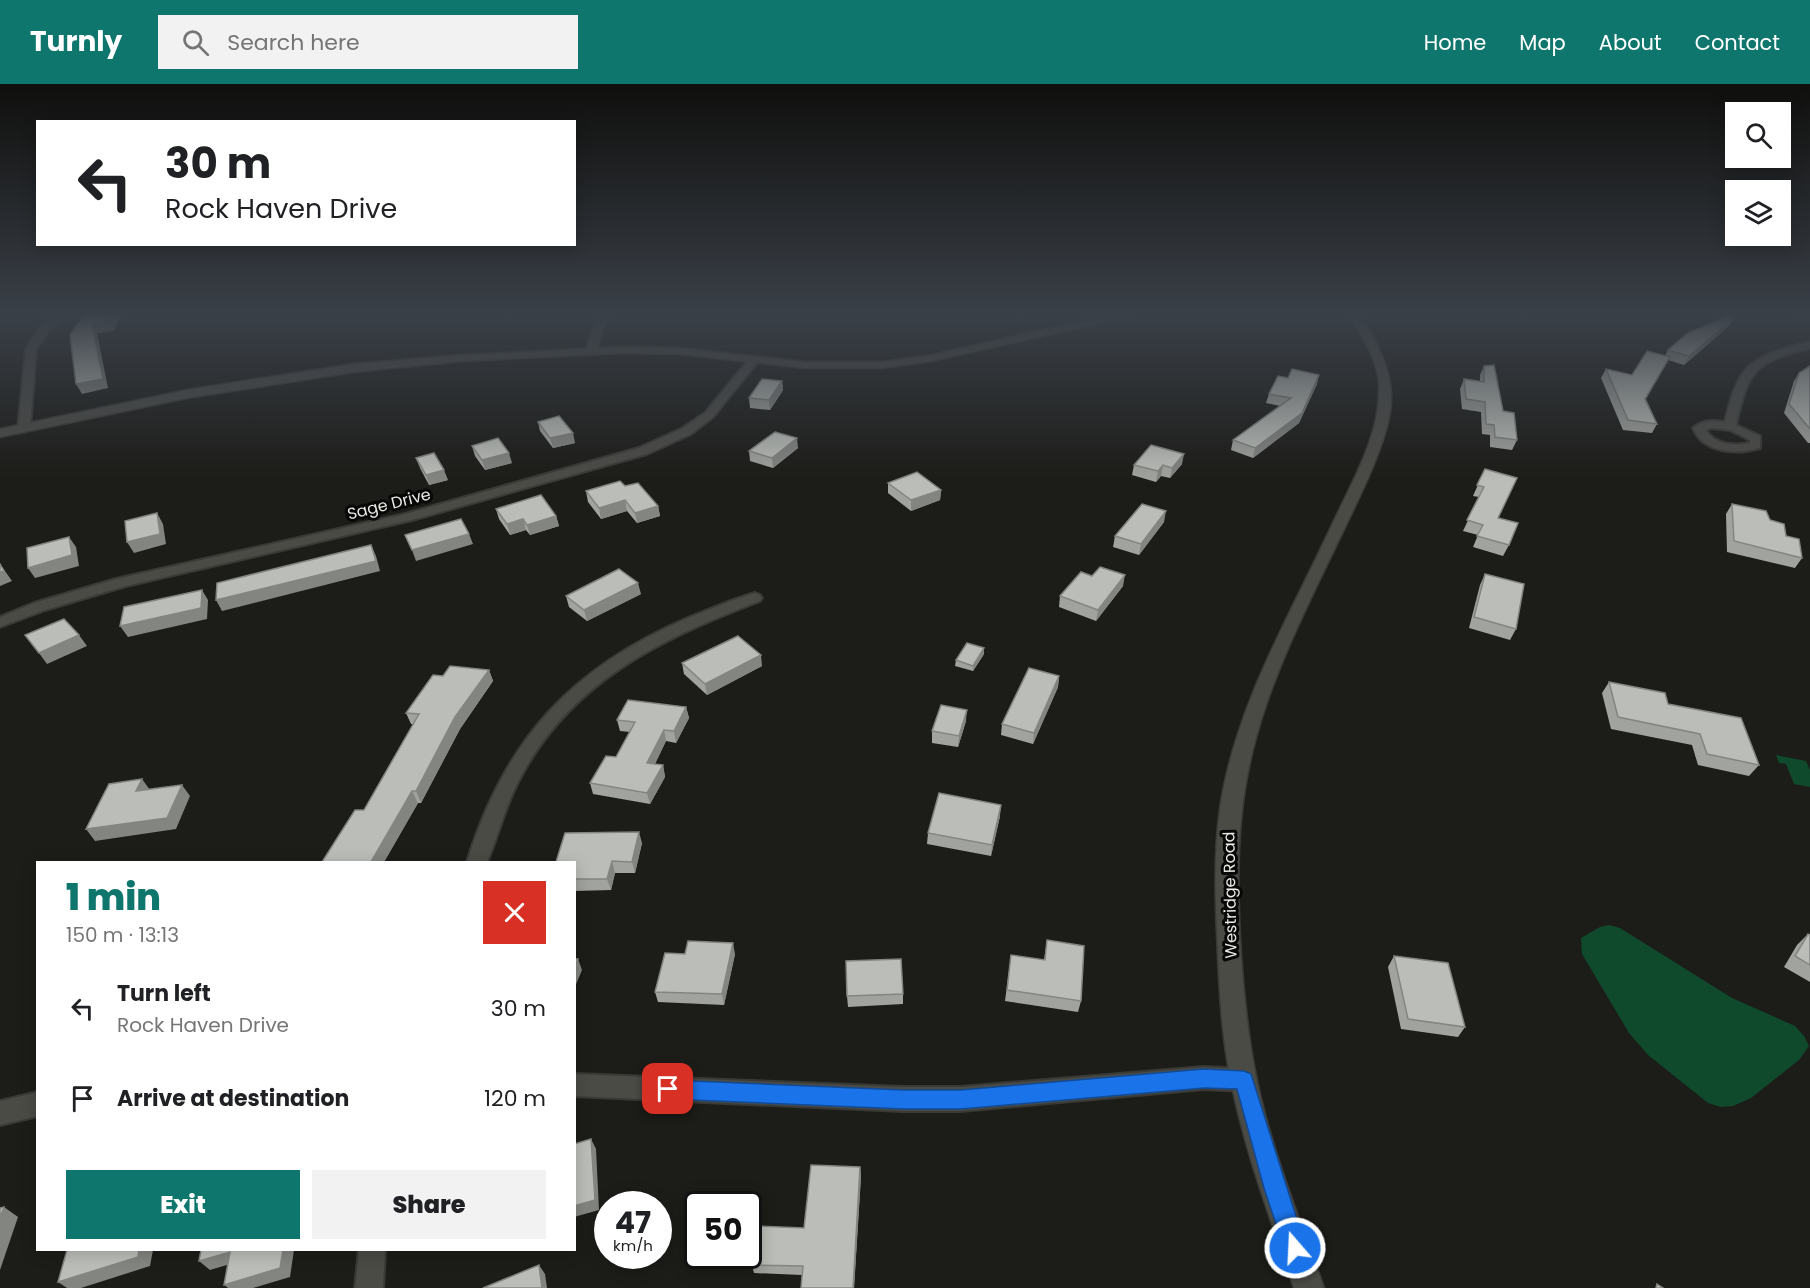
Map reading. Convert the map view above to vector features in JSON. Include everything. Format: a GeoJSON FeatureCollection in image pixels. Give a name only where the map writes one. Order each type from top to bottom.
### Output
{"type":"FeatureCollection","features":[{"type":"Feature","properties":{"kind":"street"},"geometry":{"type":"LineString","coordinates":[[24,428],[29,369]]}},
{"type":"Feature","properties":{"kind":"street"},"geometry":{"type":"LineString","coordinates":[[0,433],[187,394],[342,369]]}},
{"type":"Feature","properties":{"kind":"street","name":"Sage Drive"},"geometry":{"type":"LineString","coordinates":[[0,622],[66,597],[112,584],[330,536],[643,451],[687,431],[709,415],[746,369]]}},
{"type":"Feature","properties":{"kind":"street","name":"Westridge Road"},"geometry":{"type":"LineString","coordinates":[[1309,1288],[1275,1188],[1244,1080],[1233,1002],[1227,919],[1226,852],[1230,808],[1244,745],[1258,703],[1327,556],[1377,438],[1385,400],[1385,382],[1381,369]]}},
{"type":"Feature","properties":{"kind":"street"},"geometry":{"type":"LineString","coordinates":[[1730,426],[1738,389],[1749,372],[1754,369]]}},
{"type":"Feature","properties":{"kind":"street"},"geometry":{"type":"LineString","coordinates":[[477,861],[508,782],[532,742],[561,706],[612,664],[647,641],[696,619],[755,598]]}},
{"type":"Feature","properties":{"kind":"street"},"geometry":{"type":"LineString","coordinates":[[576,1085],[903,1099],[961,1099],[1204,1078],[1244,1080]]}},
{"type":"Feature","properties":{"kind":"street"},"geometry":{"type":"LineString","coordinates":[[0,1113],[36,1104]]}},
{"type":"Feature","properties":{"kind":"street"},"geometry":{"type":"LineString","coordinates":[[369,1288],[372,1251]]}},
{"type":"Feature","properties":{"kind":"shaded area"},"geometry":{"type":"Polygon","coordinates":[[[1776,755],[1806,761],[1810,770],[1810,787],[1794,784],[1786,764],[1779,763],[1776,755]]]}},
{"type":"Feature","properties":{"kind":"shaded area"},"geometry":{"type":"Polygon","coordinates":[[[1609,925],[1620,928],[1732,998],[1795,1026],[1809,1046],[1799,1060],[1751,1098],[1733,1106],[1721,1107],[1708,1103],[1648,1055],[1629,1033],[1582,954],[1581,938],[1600,927],[1609,925]]]}},
{"type":"Feature","properties":{"kind":"building"},"geometry":{"type":"Polygon","coordinates":[[[74,369],[101,369],[103,379],[76,384],[74,369]]]}},
{"type":"Feature","properties":{"kind":"building"},"geometry":{"type":"Polygon","coordinates":[[[1292,369],[1319,375],[1302,413],[1255,448],[1233,440],[1291,398],[1269,394],[1278,376],[1288,378],[1292,369]]]}},
{"type":"Feature","properties":{"kind":"building"},"geometry":{"type":"Polygon","coordinates":[[[1484,369],[1495,369],[1503,411],[1514,413],[1517,440],[1495,437],[1494,425],[1486,424],[1485,402],[1466,399],[1464,379],[1484,382],[1484,369]]]}},
{"type":"Feature","properties":{"kind":"building"},"geometry":{"type":"Polygon","coordinates":[[[1606,369],[1632,375],[1636,369],[1663,369],[1645,399],[1657,424],[1628,420],[1606,369]]]}},
{"type":"Feature","properties":{"kind":"building"},"geometry":{"type":"Polygon","coordinates":[[[1810,369],[1810,429],[1789,404],[1799,373],[1810,369]]]}},
{"type":"Feature","properties":{"kind":"building"},"geometry":{"type":"Polygon","coordinates":[[[762,379],[782,381],[769,400],[749,398],[762,379]]]}},
{"type":"Feature","properties":{"kind":"building"},"geometry":{"type":"Polygon","coordinates":[[[559,416],[573,433],[550,438],[538,422],[559,416]]]}},
{"type":"Feature","properties":{"kind":"building"},"geometry":{"type":"Polygon","coordinates":[[[775,432],[797,438],[772,458],[749,451],[775,432]]]}},
{"type":"Feature","properties":{"kind":"building"},"geometry":{"type":"Polygon","coordinates":[[[498,438],[509,453],[482,460],[472,446],[498,438]]]}},
{"type":"Feature","properties":{"kind":"building"},"geometry":{"type":"Polygon","coordinates":[[[1151,445],[1184,454],[1172,468],[1163,465],[1158,471],[1134,465],[1151,445]]]}},
{"type":"Feature","properties":{"kind":"building"},"geometry":{"type":"Polygon","coordinates":[[[434,453],[444,470],[426,475],[416,458],[434,453]]]}},
{"type":"Feature","properties":{"kind":"building"},"geometry":{"type":"Polygon","coordinates":[[[1485,469],[1517,478],[1498,518],[1518,523],[1509,545],[1477,536],[1483,525],[1467,520],[1484,487],[1477,485],[1485,469]]]}},
{"type":"Feature","properties":{"kind":"building"},"geometry":{"type":"Polygon","coordinates":[[[917,472],[941,490],[911,500],[888,483],[917,472]]]}},
{"type":"Feature","properties":{"kind":"building"},"geometry":{"type":"Polygon","coordinates":[[[620,481],[625,486],[638,483],[658,506],[635,513],[625,500],[599,508],[586,491],[620,481]]]}},
{"type":"Feature","properties":{"kind":"building"},"geometry":{"type":"Polygon","coordinates":[[[541,495],[556,516],[527,525],[523,519],[507,524],[496,509],[541,495]]]}},
{"type":"Feature","properties":{"kind":"building"},"geometry":{"type":"Polygon","coordinates":[[[1142,504],[1166,511],[1141,544],[1115,536],[1142,504]]]}},
{"type":"Feature","properties":{"kind":"building"},"geometry":{"type":"Polygon","coordinates":[[[1732,504],[1766,511],[1770,520],[1784,524],[1786,536],[1799,539],[1802,558],[1734,541],[1732,504]]]}},
{"type":"Feature","properties":{"kind":"building"},"geometry":{"type":"Polygon","coordinates":[[[157,513],[160,534],[127,542],[125,521],[157,513]]]}},
{"type":"Feature","properties":{"kind":"building"},"geometry":{"type":"Polygon","coordinates":[[[461,519],[469,534],[412,550],[405,535],[461,519]]]}},
{"type":"Feature","properties":{"kind":"building"},"geometry":{"type":"Polygon","coordinates":[[[69,537],[72,555],[28,568],[27,548],[69,537]]]}},
{"type":"Feature","properties":{"kind":"building"},"geometry":{"type":"Polygon","coordinates":[[[371,545],[376,561],[216,600],[217,583],[371,545]]]}},
{"type":"Feature","properties":{"kind":"building"},"geometry":{"type":"Polygon","coordinates":[[[1100,567],[1125,575],[1098,610],[1060,596],[1081,572],[1092,576],[1100,567]]]}},
{"type":"Feature","properties":{"kind":"building"},"geometry":{"type":"Polygon","coordinates":[[[619,569],[638,583],[584,610],[566,596],[619,569]]]}},
{"type":"Feature","properties":{"kind":"building"},"geometry":{"type":"Polygon","coordinates":[[[1485,574],[1524,584],[1516,629],[1474,617],[1485,574]]]}},
{"type":"Feature","properties":{"kind":"building"},"geometry":{"type":"Polygon","coordinates":[[[202,590],[201,608],[120,626],[124,607],[202,590]]]}},
{"type":"Feature","properties":{"kind":"building"},"geometry":{"type":"Polygon","coordinates":[[[64,619],[79,635],[39,653],[25,635],[64,619]]]}},
{"type":"Feature","properties":{"kind":"building"},"geometry":{"type":"Polygon","coordinates":[[[738,636],[761,655],[705,684],[682,663],[738,636]]]}},
{"type":"Feature","properties":{"kind":"building"},"geometry":{"type":"Polygon","coordinates":[[[967,643],[984,648],[973,666],[956,660],[967,643]]]}},
{"type":"Feature","properties":{"kind":"building"},"geometry":{"type":"Polygon","coordinates":[[[450,666],[489,670],[455,717],[416,791],[412,791],[372,861],[323,861],[355,810],[364,810],[419,714],[406,713],[433,675],[443,676],[450,666]]]}},
{"type":"Feature","properties":{"kind":"building"},"geometry":{"type":"Polygon","coordinates":[[[1029,668],[1059,676],[1034,733],[1002,724],[1029,668]]]}},
{"type":"Feature","properties":{"kind":"building"},"geometry":{"type":"Polygon","coordinates":[[[1609,682],[1665,693],[1668,704],[1741,718],[1759,765],[1707,754],[1700,734],[1618,717],[1609,682]]]}},
{"type":"Feature","properties":{"kind":"building"},"geometry":{"type":"Polygon","coordinates":[[[628,700],[686,707],[674,731],[664,730],[647,763],[663,765],[647,793],[590,783],[606,756],[616,757],[635,722],[617,720],[628,700]]]}},
{"type":"Feature","properties":{"kind":"building"},"geometry":{"type":"Polygon","coordinates":[[[941,705],[967,710],[959,736],[932,731],[941,705]]]}},
{"type":"Feature","properties":{"kind":"building"},"geometry":{"type":"Polygon","coordinates":[[[142,779],[136,791],[182,785],[167,818],[86,829],[109,784],[142,779]]]}},
{"type":"Feature","properties":{"kind":"building"},"geometry":{"type":"Polygon","coordinates":[[[939,793],[1001,805],[992,845],[928,833],[939,793]]]}},
{"type":"Feature","properties":{"kind":"building"},"geometry":{"type":"Polygon","coordinates":[[[639,832],[632,862],[612,861],[607,879],[576,879],[576,861],[556,861],[565,833],[639,832]]]}},
{"type":"Feature","properties":{"kind":"building"},"geometry":{"type":"Polygon","coordinates":[[[1808,934],[1810,935],[1810,965],[1795,956],[1808,934]]]}},
{"type":"Feature","properties":{"kind":"building"},"geometry":{"type":"Polygon","coordinates":[[[1047,940],[1084,946],[1081,1001],[1007,990],[1011,955],[1045,960],[1047,940]]]}},
{"type":"Feature","properties":{"kind":"building"},"geometry":{"type":"Polygon","coordinates":[[[688,941],[733,943],[722,994],[655,992],[665,953],[685,954],[688,941]]]}},
{"type":"Feature","properties":{"kind":"building"},"geometry":{"type":"Polygon","coordinates":[[[1394,956],[1448,963],[1465,1027],[1408,1019],[1394,956]]]}},
{"type":"Feature","properties":{"kind":"building"},"geometry":{"type":"Polygon","coordinates":[[[901,959],[903,994],[847,996],[846,961],[901,959]]]}},
{"type":"Feature","properties":{"kind":"building"},"geometry":{"type":"Polygon","coordinates":[[[591,1139],[594,1200],[576,1205],[576,1143],[591,1139]]]}},
{"type":"Feature","properties":{"kind":"building"},"geometry":{"type":"Polygon","coordinates":[[[811,1165],[860,1167],[853,1288],[801,1288],[803,1266],[762,1265],[762,1226],[804,1228],[811,1165]]]}},
{"type":"Feature","properties":{"kind":"building"},"geometry":{"type":"Polygon","coordinates":[[[67,1251],[139,1251],[138,1257],[58,1282],[67,1251]]]}},
{"type":"Feature","properties":{"kind":"building"},"geometry":{"type":"Polygon","coordinates":[[[201,1251],[283,1251],[280,1268],[224,1285],[230,1252],[199,1261],[201,1251]]]}},
{"type":"Feature","properties":{"kind":"building"},"geometry":{"type":"Polygon","coordinates":[[[539,1265],[542,1288],[483,1288],[539,1265]]]}},
{"type":"Feature","properties":{"kind":"route"},"geometry":{"type":"LineString","coordinates":[[668,1089],[903,1099],[961,1099],[1114,1088],[1204,1078],[1244,1080],[1295,1248]]}}]}
